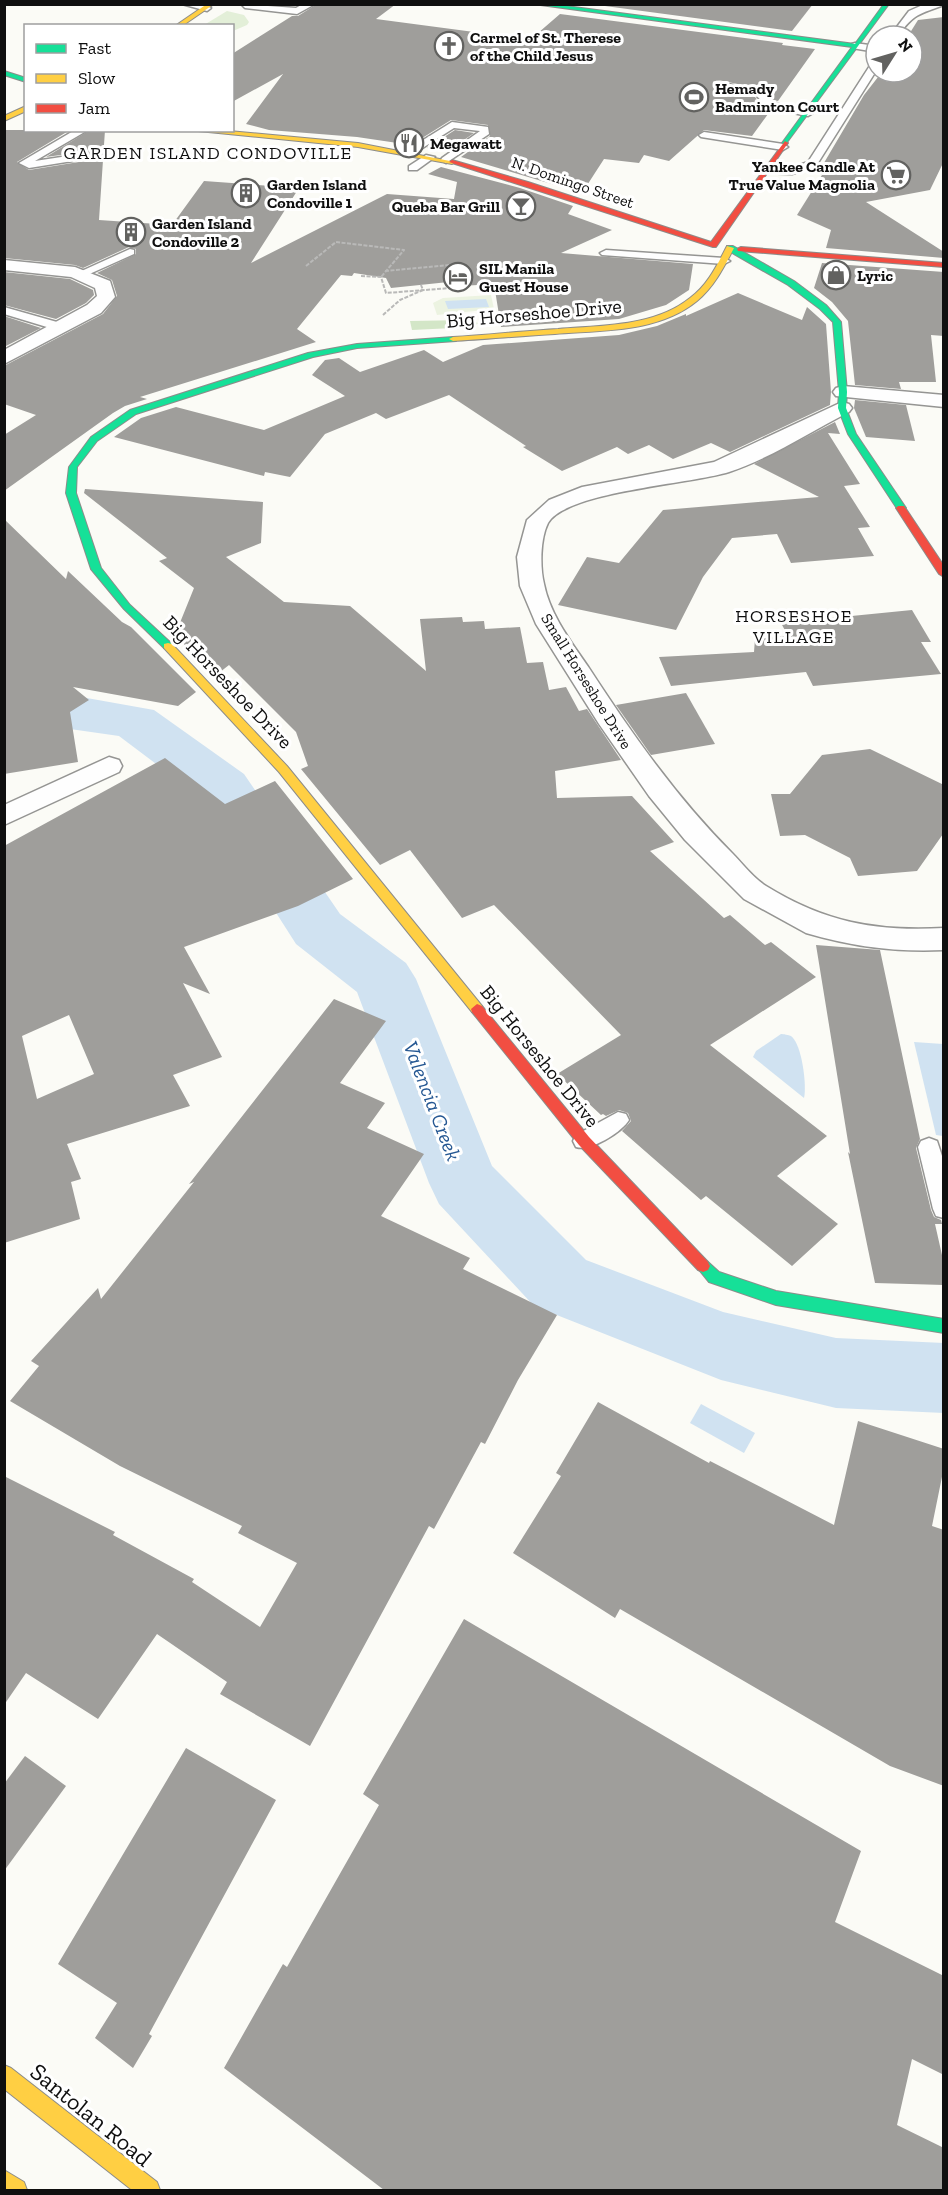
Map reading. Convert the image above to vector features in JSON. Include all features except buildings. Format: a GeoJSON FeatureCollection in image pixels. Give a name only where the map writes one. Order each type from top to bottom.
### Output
{"type":"FeatureCollection","features":[{"type":"Feature","properties":{"kind":"street"},"geometry":{"type":"LineString","coordinates":[[535,4],[855,46]]}},
{"type":"Feature","properties":{"kind":"street"},"geometry":{"type":"LineString","coordinates":[[713,245],[783,147],[812,118],[855,46],[887,4]]}},
{"type":"Feature","properties":{"kind":"street"},"geometry":{"type":"LineString","coordinates":[[180,24],[209,6]]}},
{"type":"Feature","properties":{"kind":"street"},"geometry":{"type":"LineString","coordinates":[[4,73],[24,79]]}},
{"type":"Feature","properties":{"kind":"street"},"geometry":{"type":"LineString","coordinates":[[4,119],[24,109]]}},
{"type":"Feature","properties":{"kind":"street","name":"N. Domingo Street"},"geometry":{"type":"LineString","coordinates":[[211,132],[409,152],[446,160],[518,180],[649,226],[713,245],[944,265]]}},
{"type":"Feature","properties":{"kind":"street"},"geometry":{"type":"LineString","coordinates":[[730,248],[791,283],[824,307],[837,322],[843,400],[852,434],[944,574]]}},
{"type":"Feature","properties":{"kind":"street","name":"Big Horseshoe Drive"},"geometry":{"type":"LineString","coordinates":[[730,248],[724,261],[699,297],[689,305],[654,320],[619,327],[357,346],[311,355],[133,412],[94,439],[73,467],[71,493],[96,569],[128,607],[184,661],[290,777],[584,1141],[714,1277],[776,1298],[944,1326]]}},
{"type":"Feature","properties":{"kind":"street"},"geometry":{"type":"LineString","coordinates":[[4,265],[81,274],[104,285],[106,297],[94,309],[4,358]]}},
{"type":"Feature","properties":{"kind":"street"},"geometry":{"type":"LineString","coordinates":[[843,400],[944,401]]}},
{"type":"Feature","properties":{"kind":"street","name":"Small Horseshoe Drive"},"geometry":{"type":"LineString","coordinates":[[843,400],[726,466],[582,494],[557,505],[538,520],[529,556],[532,586],[548,624],[612,724],[659,790],[695,833],[754,892],[817,925],[853,934],[905,941],[944,939]]}},
{"type":"Feature","properties":{"kind":"street"},"geometry":{"type":"LineString","coordinates":[[4,816],[110,766]]}},
{"type":"Feature","properties":{"kind":"street","name":"Santolan Road"},"geometry":{"type":"LineString","coordinates":[[4,2075],[117,2180],[149,2190]]}},
{"type":"Feature","properties":{"kind":"street"},"geometry":{"type":"LineString","coordinates":[[4,2181],[16,2190]]}},
{"type":"Feature","properties":{"kind":"lane"},"geometry":{"type":"LineString","coordinates":[[186,4],[209,6]]}},
{"type":"Feature","properties":{"kind":"lane"},"geometry":{"type":"LineString","coordinates":[[249,5],[297,11],[310,4]]}},
{"type":"Feature","properties":{"kind":"lane"},"geometry":{"type":"LineString","coordinates":[[902,24],[909,13],[940,4]]}},
{"type":"Feature","properties":{"kind":"lane"},"geometry":{"type":"LineString","coordinates":[[855,46],[864,47]]}},
{"type":"Feature","properties":{"kind":"lane"},"geometry":{"type":"LineString","coordinates":[[765,171],[792,171],[812,164],[841,124],[864,84]]}},
{"type":"Feature","properties":{"kind":"lane"},"geometry":{"type":"LineString","coordinates":[[718,85],[759,93],[769,104],[776,107],[841,124]]}},
{"type":"Feature","properties":{"kind":"lane"},"geometry":{"type":"LineString","coordinates":[[409,152],[452,125],[485,129],[484,134],[446,160]]}},
{"type":"Feature","properties":{"kind":"lane"},"geometry":{"type":"LineString","coordinates":[[79,132],[24,163],[33,165],[81,157]]}},
{"type":"Feature","properties":{"kind":"lane"},"geometry":{"type":"LineString","coordinates":[[704,135],[783,147]]}},
{"type":"Feature","properties":{"kind":"lane"},"geometry":{"type":"LineString","coordinates":[[413,168],[430,157]]}},
{"type":"Feature","properties":{"kind":"lane"},"geometry":{"type":"LineString","coordinates":[[81,274],[130,252]]}},
{"type":"Feature","properties":{"kind":"lane"},"geometry":{"type":"LineString","coordinates":[[606,253],[724,261]]}},
{"type":"Feature","properties":{"kind":"lane"},"geometry":{"type":"LineString","coordinates":[[5,310],[60,327]]}},
{"type":"Feature","properties":{"kind":"lane"},"geometry":{"type":"LineString","coordinates":[[584,1141],[618,1120]]}},
{"type":"Feature","properties":{"kind":"lane"},"geometry":{"type":"LineString","coordinates":[[929,1147],[944,1209]]}},
{"type":"Feature","properties":{"kind":"path"},"geometry":{"type":"LineString","coordinates":[[306,266],[336,242],[404,250],[381,276],[386,293],[451,288],[450,282]]}},
{"type":"Feature","properties":{"kind":"path"},"geometry":{"type":"LineString","coordinates":[[384,271],[450,265],[450,270]]}},
{"type":"Feature","properties":{"kind":"path"},"geometry":{"type":"LineString","coordinates":[[370,276],[372,271]]}},
{"type":"Feature","properties":{"kind":"path"},"geometry":{"type":"LineString","coordinates":[[362,276],[381,276]]}},
{"type":"Feature","properties":{"kind":"path"},"geometry":{"type":"LineString","coordinates":[[382,282],[388,281]]}},
{"type":"Feature","properties":{"kind":"path"},"geometry":{"type":"LineString","coordinates":[[421,285],[423,290]]}},
{"type":"Feature","properties":{"kind":"path"},"geometry":{"type":"LineString","coordinates":[[383,315],[400,300],[423,290]]}},
{"type":"Feature","properties":{"kind":"green space"},"geometry":{"type":"Polygon","coordinates":[[[227,11],[244,15],[249,22],[234,31],[234,24],[206,24],[227,11]]]}},
{"type":"Feature","properties":{"kind":"green space"},"geometry":{"type":"Polygon","coordinates":[[[491,295],[494,309],[437,315],[433,303],[443,298],[491,295]]]}},
{"type":"Feature","properties":{"kind":"green space"},"geometry":{"type":"Polygon","coordinates":[[[468,320],[478,323],[474,327],[412,330],[410,321],[468,320]]]}},
{"type":"Feature","properties":{"kind":"water"},"geometry":{"type":"Polygon","coordinates":[[[486,299],[489,307],[448,309],[445,301],[486,299]]]}},
{"type":"Feature","properties":{"kind":"water"},"geometry":{"type":"Polygon","coordinates":[[[781,1034],[791,1036],[798,1047],[804,1075],[804,1098],[753,1057],[756,1051],[781,1034]]]}},
{"type":"Feature","properties":{"kind":"water"},"geometry":{"type":"Polygon","coordinates":[[[914,1042],[943,1044],[943,1136],[936,1135],[914,1042]]]}},
{"type":"Feature","properties":{"kind":"water"},"geometry":{"type":"Polygon","coordinates":[[[701,1404],[755,1433],[744,1453],[690,1423],[701,1404]]]}},
{"type":"Feature","properties":{"kind":"waterway","name":"Valencia Creek"},"geometry":{"type":"LineString","coordinates":[[4,719],[70,712],[135,722],[224,787],[318,929],[384,979],[464,1183],[560,1283],[721,1346],[836,1373],[944,1378]]}},
{"type":"Feature","properties":{"kind":"traffic: fast"},"geometry":{"type":"LineString","coordinates":[[535,4],[855,46]]}},
{"type":"Feature","properties":{"kind":"traffic: fast"},"geometry":{"type":"LineString","coordinates":[[785,143],[887,4]]}},
{"type":"Feature","properties":{"kind":"traffic: fast"},"geometry":{"type":"LineString","coordinates":[[4,73],[24,79]]}},
{"type":"Feature","properties":{"kind":"traffic: fast"},"geometry":{"type":"LineString","coordinates":[[730,248],[791,283],[823,307],[837,322],[843,392],[842,408],[852,434],[901,508]]}},
{"type":"Feature","properties":{"kind":"traffic: fast"},"geometry":{"type":"LineString","coordinates":[[168,646],[127,607],[96,569],[71,493],[73,467],[94,439],[133,412],[311,355],[357,346],[453,339]]}},
{"type":"Feature","properties":{"kind":"traffic: fast"},"geometry":{"type":"LineString","coordinates":[[703,1266],[714,1277],[776,1298],[944,1326]]}},
{"type":"Feature","properties":{"kind":"traffic: slow"},"geometry":{"type":"LineString","coordinates":[[180,24],[212,4]]}},
{"type":"Feature","properties":{"kind":"traffic: slow"},"geometry":{"type":"LineString","coordinates":[[4,119],[24,109]]}},
{"type":"Feature","properties":{"kind":"traffic: slow"},"geometry":{"type":"LineString","coordinates":[[213,132],[358,145],[452,162]]}},
{"type":"Feature","properties":{"kind":"traffic: slow"},"geometry":{"type":"LineString","coordinates":[[453,339],[607,328],[656,319],[686,305],[700,294],[717,272],[730,248]]}},
{"type":"Feature","properties":{"kind":"traffic: slow"},"geometry":{"type":"LineString","coordinates":[[168,646],[283,769],[477,1009]]}},
{"type":"Feature","properties":{"kind":"traffic: slow"},"geometry":{"type":"LineString","coordinates":[[4,2075],[149,2190]]}},
{"type":"Feature","properties":{"kind":"traffic: slow"},"geometry":{"type":"LineString","coordinates":[[4,2181],[16,2190]]}},
{"type":"Feature","properties":{"kind":"traffic: jam"},"geometry":{"type":"LineString","coordinates":[[452,162],[526,183],[713,245],[785,143]]}},
{"type":"Feature","properties":{"kind":"traffic: jam"},"geometry":{"type":"LineString","coordinates":[[741,249],[944,265]]}},
{"type":"Feature","properties":{"kind":"traffic: jam"},"geometry":{"type":"LineString","coordinates":[[901,508],[944,574]]}},
{"type":"Feature","properties":{"kind":"traffic: jam"},"geometry":{"type":"LineString","coordinates":[[477,1009],[584,1141],[703,1266]]}},
{"type":"Feature","properties":{"kind":"place","name":"Carmel of St. Therese of the Child Jesus"},"geometry":{"type":"Point","coordinates":[449,46]}},
{"type":"Feature","properties":{"kind":"place","name":"Hemady Badminton Court"},"geometry":{"type":"Point","coordinates":[694,97]}},
{"type":"Feature","properties":{"kind":"place","name":"Megawatt"},"geometry":{"type":"Point","coordinates":[409,143]}},
{"type":"Feature","properties":{"kind":"place","name":"Yankee Candle At True Value Magnolia"},"geometry":{"type":"Point","coordinates":[896,175]}},
{"type":"Feature","properties":{"kind":"place","name":"Garden Island Condoville 1"},"geometry":{"type":"Point","coordinates":[246,193]}},
{"type":"Feature","properties":{"kind":"place","name":"Queba Bar Grill"},"geometry":{"type":"Point","coordinates":[521,206]}},
{"type":"Feature","properties":{"kind":"place","name":"Garden Island Condoville 2"},"geometry":{"type":"Point","coordinates":[131,232]}},
{"type":"Feature","properties":{"kind":"place","name":"Lyric"},"geometry":{"type":"Point","coordinates":[836,275]}},
{"type":"Feature","properties":{"kind":"place","name":"SIL Manila Guest House"},"geometry":{"type":"Point","coordinates":[458,277]}},
{"type":"Feature","properties":{"kind":"district","name":"GARDEN ISLAND CONDOVILLE"},"geometry":{"type":"Point","coordinates":[208,153]}},
{"type":"Feature","properties":{"kind":"district","name":"HORSESHOE VILLAGE"},"geometry":{"type":"Point","coordinates":[794,626]}}]}
